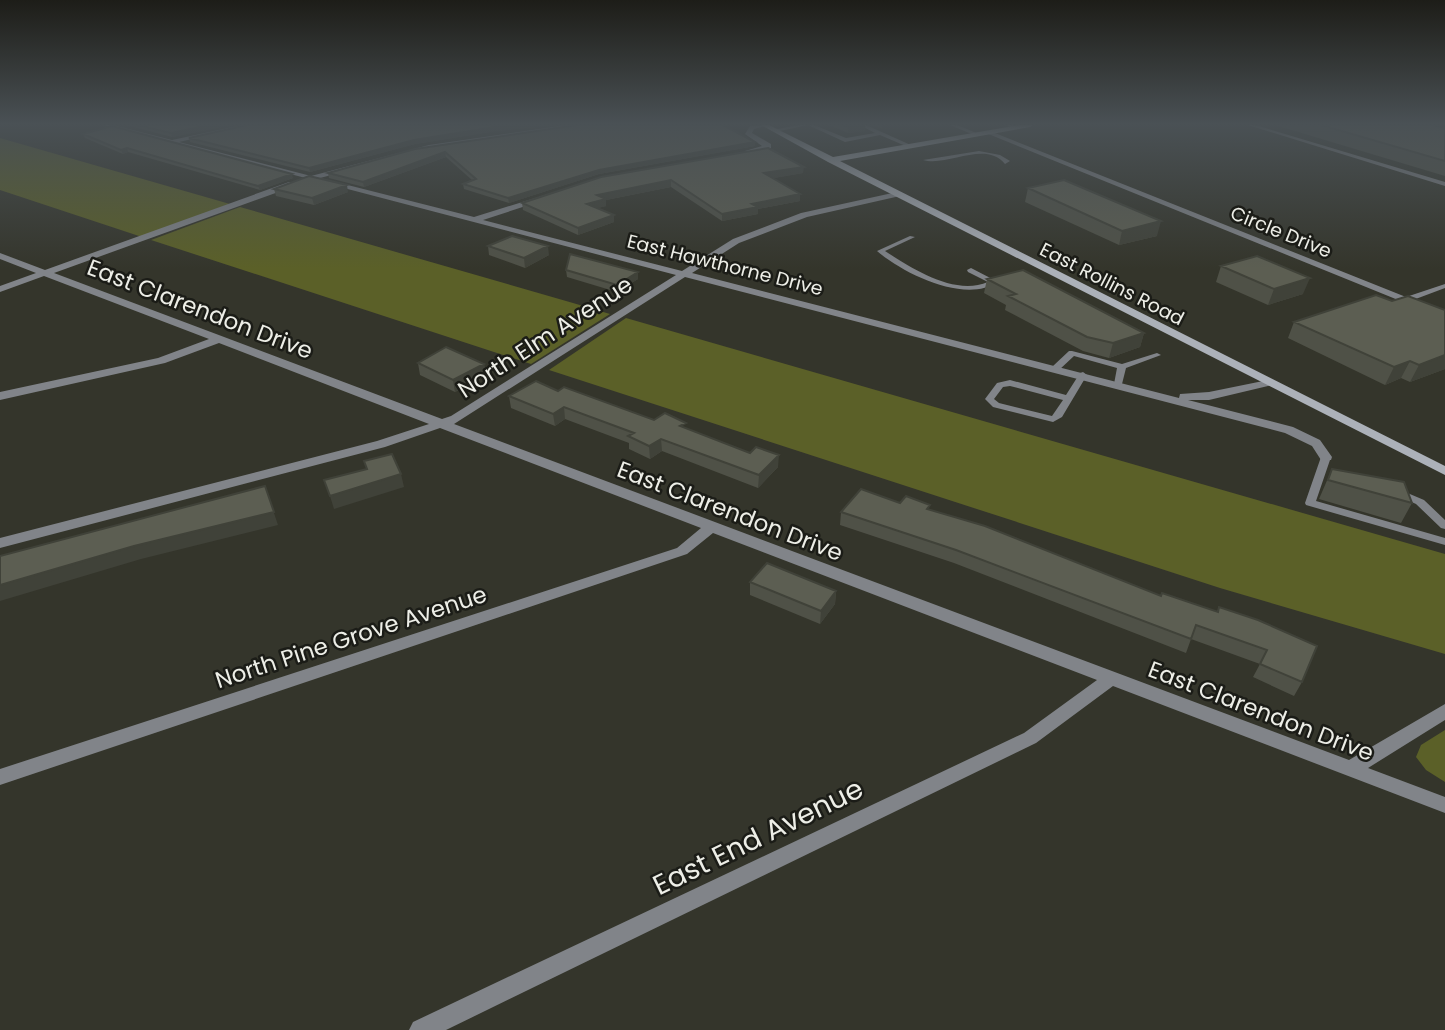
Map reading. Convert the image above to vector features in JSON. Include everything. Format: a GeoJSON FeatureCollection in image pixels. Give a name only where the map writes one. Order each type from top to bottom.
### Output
{"type":"FeatureCollection","features":[{"type":"Feature","properties":{"kind":"main road","name":"East Rollins Road"},"geometry":{"type":"LineString","coordinates":[[856,173],[1445,471]]}},
{"type":"Feature","properties":{"kind":"street","name":"East Hawthorne Drive"},"geometry":{"type":"LineString","coordinates":[[292,173],[1289,430],[1316,443],[1327,465]]}},
{"type":"Feature","properties":{"kind":"street"},"geometry":{"type":"LineString","coordinates":[[0,289],[330,173]]}},
{"type":"Feature","properties":{"kind":"street"},"geometry":{"type":"LineString","coordinates":[[476,220],[600,179]]}},
{"type":"Feature","properties":{"kind":"street","name":"North Elm Avenue"},"geometry":{"type":"LineString","coordinates":[[0,544],[381,444],[439,425],[482,405],[684,272],[736,241],[804,215],[897,194]]}},
{"type":"Feature","properties":{"kind":"street","name":"East Clarendon Drive"},"geometry":{"type":"LineString","coordinates":[[0,256],[1445,806]]}},
{"type":"Feature","properties":{"kind":"street"},"geometry":{"type":"LineString","coordinates":[[0,396],[161,361],[217,340]]}},
{"type":"Feature","properties":{"kind":"street"},"geometry":{"type":"LineString","coordinates":[[1166,397],[1209,396],[1268,383]]}},
{"type":"Feature","properties":{"kind":"street","name":"North Pine Grove Avenue"},"geometry":{"type":"LineString","coordinates":[[0,778],[682,551],[710,528]]}},
{"type":"Feature","properties":{"kind":"street","name":"East End Avenue"},"geometry":{"type":"LineString","coordinates":[[421,1030],[1030,738],[1110,679]]}},
{"type":"Feature","properties":{"kind":"street"},"geometry":{"type":"LineString","coordinates":[[1350,769],[1445,711]]}},
{"type":"Feature","properties":{"kind":"lane","name":"Circle Drive"},"geometry":{"type":"LineString","coordinates":[[1090,173],[1419,305]]}},
{"type":"Feature","properties":{"kind":"lane"},"geometry":{"type":"LineString","coordinates":[[1409,173],[1445,184]]}},
{"type":"Feature","properties":{"kind":"lane"},"geometry":{"type":"LineString","coordinates":[[912,237],[880,251],[905,266],[959,288],[976,289],[994,282],[971,270]]}},
{"type":"Feature","properties":{"kind":"lane"},"geometry":{"type":"LineString","coordinates":[[1406,300],[1445,286]]}},
{"type":"Feature","properties":{"kind":"lane"},"geometry":{"type":"LineString","coordinates":[[1056,368],[1072,353],[1122,367],[1157,355]]}},
{"type":"Feature","properties":{"kind":"lane"},"geometry":{"type":"LineString","coordinates":[[1118,384],[1122,367]]}},
{"type":"Feature","properties":{"kind":"lane"},"geometry":{"type":"LineString","coordinates":[[1069,399],[1010,383],[1000,385],[989,399],[996,405],[1049,420],[1057,417],[1069,399],[1083,375]]}},
{"type":"Feature","properties":{"kind":"lane"},"geometry":{"type":"LineString","coordinates":[[1327,465],[1310,503],[1445,542]]}},
{"type":"Feature","properties":{"kind":"lane"},"geometry":{"type":"LineString","coordinates":[[1385,485],[1420,502],[1445,526]]}},
{"type":"Feature","properties":{"kind":"green space"},"geometry":{"type":"Polygon","coordinates":[[[0,173],[122,173],[230,204],[142,237],[0,190],[0,173]]]}},
{"type":"Feature","properties":{"kind":"green space"},"geometry":{"type":"Polygon","coordinates":[[[240,207],[610,314],[531,364],[151,240],[240,207]]]}},
{"type":"Feature","properties":{"kind":"green space"},"geometry":{"type":"Polygon","coordinates":[[[626,318],[1445,554],[1445,654],[1220,588],[549,370],[626,318]]]}},
{"type":"Feature","properties":{"kind":"green space"},"geometry":{"type":"Polygon","coordinates":[[[1445,730],[1445,782],[1426,770],[1416,757],[1421,745],[1445,730]]]}},
{"type":"Feature","properties":{"kind":"building"},"geometry":{"type":"Polygon","coordinates":[[[213,173],[292,174],[258,186],[213,173]]]}},
{"type":"Feature","properties":{"kind":"building"},"geometry":{"type":"Polygon","coordinates":[[[328,173],[387,173],[363,182],[328,173]]]}},
{"type":"Feature","properties":{"kind":"building"},"geometry":{"type":"Polygon","coordinates":[[[469,173],[589,173],[508,198],[463,184],[476,179],[469,173]]]}},
{"type":"Feature","properties":{"kind":"building"},"geometry":{"type":"Polygon","coordinates":[[[624,173],[764,173],[800,194],[752,204],[758,207],[722,214],[671,180],[597,195],[606,199],[587,204],[614,215],[578,228],[522,203],[601,177],[624,173]]]}},
{"type":"Feature","properties":{"kind":"building"},"geometry":{"type":"Polygon","coordinates":[[[309,176],[347,185],[312,198],[274,189],[309,176]]]}},
{"type":"Feature","properties":{"kind":"building"},"geometry":{"type":"Polygon","coordinates":[[[1064,180],[1161,221],[1122,231],[1028,188],[1064,180]]]}},
{"type":"Feature","properties":{"kind":"building"},"geometry":{"type":"Polygon","coordinates":[[[512,236],[548,246],[524,258],[488,246],[512,236]]]}},
{"type":"Feature","properties":{"kind":"building"},"geometry":{"type":"Polygon","coordinates":[[[570,254],[638,272],[617,285],[566,270],[570,254]]]}},
{"type":"Feature","properties":{"kind":"building"},"geometry":{"type":"Polygon","coordinates":[[[1257,256],[1310,278],[1274,289],[1221,266],[1257,256]]]}},
{"type":"Feature","properties":{"kind":"building"},"geometry":{"type":"Polygon","coordinates":[[[1023,270],[1144,333],[1113,343],[1087,337],[1008,296],[1016,294],[987,279],[1023,270]]]}},
{"type":"Feature","properties":{"kind":"building"},"geometry":{"type":"Polygon","coordinates":[[[1376,295],[1392,301],[1408,296],[1445,310],[1445,355],[1419,365],[1410,361],[1394,367],[1294,322],[1376,295]]]}},
{"type":"Feature","properties":{"kind":"building"},"geometry":{"type":"Polygon","coordinates":[[[446,347],[484,364],[453,380],[418,363],[446,347]]]}},
{"type":"Feature","properties":{"kind":"building"},"geometry":{"type":"Polygon","coordinates":[[[536,381],[558,391],[564,387],[654,420],[665,413],[686,423],[680,426],[750,453],[756,447],[779,455],[759,475],[661,439],[649,446],[628,436],[634,433],[564,407],[553,414],[509,396],[536,381]]]}},
{"type":"Feature","properties":{"kind":"building"},"geometry":{"type":"Polygon","coordinates":[[[392,454],[401,474],[330,496],[324,480],[367,469],[364,461],[392,454]]]}},
{"type":"Feature","properties":{"kind":"building"},"geometry":{"type":"Polygon","coordinates":[[[1332,469],[1404,482],[1412,503],[1328,480],[1332,469]]]}},
{"type":"Feature","properties":{"kind":"building"},"geometry":{"type":"Polygon","coordinates":[[[265,486],[274,512],[134,546],[0,585],[0,556],[265,486]]]}},
{"type":"Feature","properties":{"kind":"building"},"geometry":{"type":"Polygon","coordinates":[[[861,489],[900,503],[906,496],[930,505],[927,509],[985,526],[1161,596],[1162,593],[1218,612],[1219,607],[1258,620],[1317,646],[1302,682],[1260,664],[1267,650],[1196,625],[1191,639],[956,550],[841,512],[861,489]]]}},
{"type":"Feature","properties":{"kind":"building"},"geometry":{"type":"Polygon","coordinates":[[[767,563],[836,591],[821,611],[750,582],[767,563]]]}}]}
